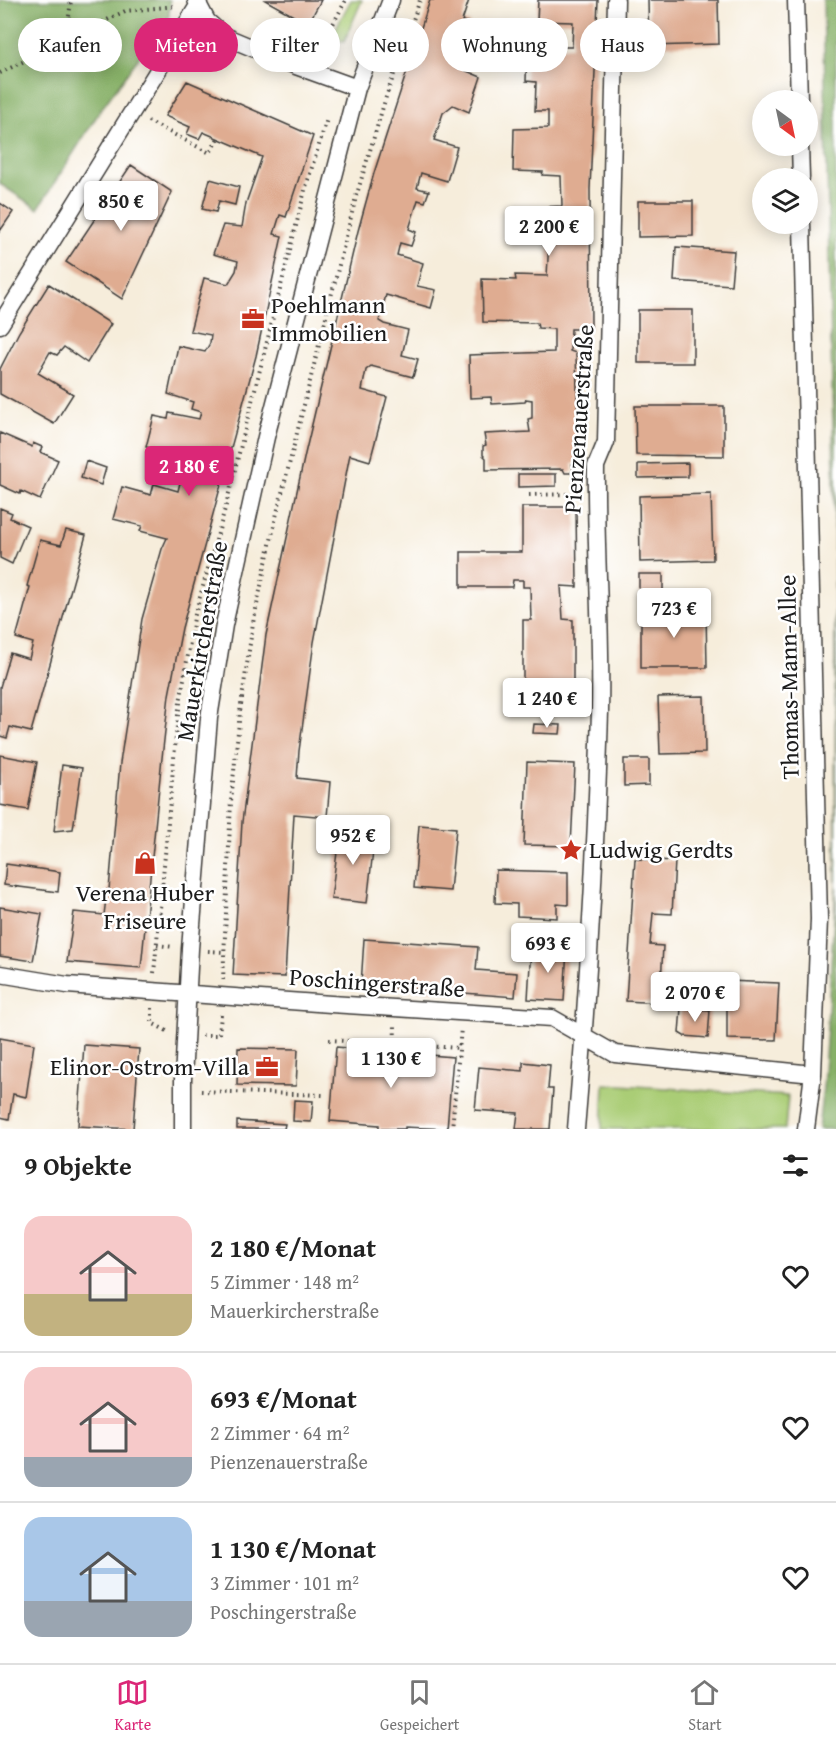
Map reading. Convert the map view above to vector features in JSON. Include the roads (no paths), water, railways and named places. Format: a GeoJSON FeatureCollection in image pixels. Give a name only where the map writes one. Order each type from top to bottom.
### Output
{"type":"FeatureCollection","features":[{"type":"Feature","properties":{"kind":"street","name":"Mauerkircherstraße"},"geometry":{"type":"LineString","coordinates":[[183,1129],[183,1079],[188,993],[209,718],[224,625],[266,437],[357,88],[391,0]]}},
{"type":"Feature","properties":{"kind":"street","name":"Pienzenauerstraße"},"geometry":{"type":"LineString","coordinates":[[576,1129],[593,896],[600,709],[596,466],[606,442],[616,0]]}},
{"type":"Feature","properties":{"kind":"street"},"geometry":{"type":"LineString","coordinates":[[796,0],[799,90]]}},
{"type":"Feature","properties":{"kind":"street"},"geometry":{"type":"LineString","coordinates":[[198,2],[207,21],[224,36],[357,88]]}},
{"type":"Feature","properties":{"kind":"street"},"geometry":{"type":"LineString","coordinates":[[0,325],[198,2]]}},
{"type":"Feature","properties":{"kind":"street","name":"Thomas-Mann-Allee"},"geometry":{"type":"LineString","coordinates":[[802,234],[819,919],[813,1074],[806,1129]]}},
{"type":"Feature","properties":{"kind":"street","name":"Poschingerstraße"},"geometry":{"type":"LineString","coordinates":[[0,974],[67,985],[552,1018],[615,1054],[813,1074]]}},
{"type":"Feature","properties":{"kind":"place","name":"Poehlmann Immobilien"},"geometry":{"type":"Point","coordinates":[253,319]}},
{"type":"Feature","properties":{"kind":"place","name":"Ludwig Gerdts"},"geometry":{"type":"Point","coordinates":[571,850]}},
{"type":"Feature","properties":{"kind":"place","name":"Verena Huber Friseure"},"geometry":{"type":"Point","coordinates":[145,863]}},
{"type":"Feature","properties":{"kind":"place","name":"Elinor-Ostrom-Villa"},"geometry":{"type":"Point","coordinates":[267,1067]}}]}
